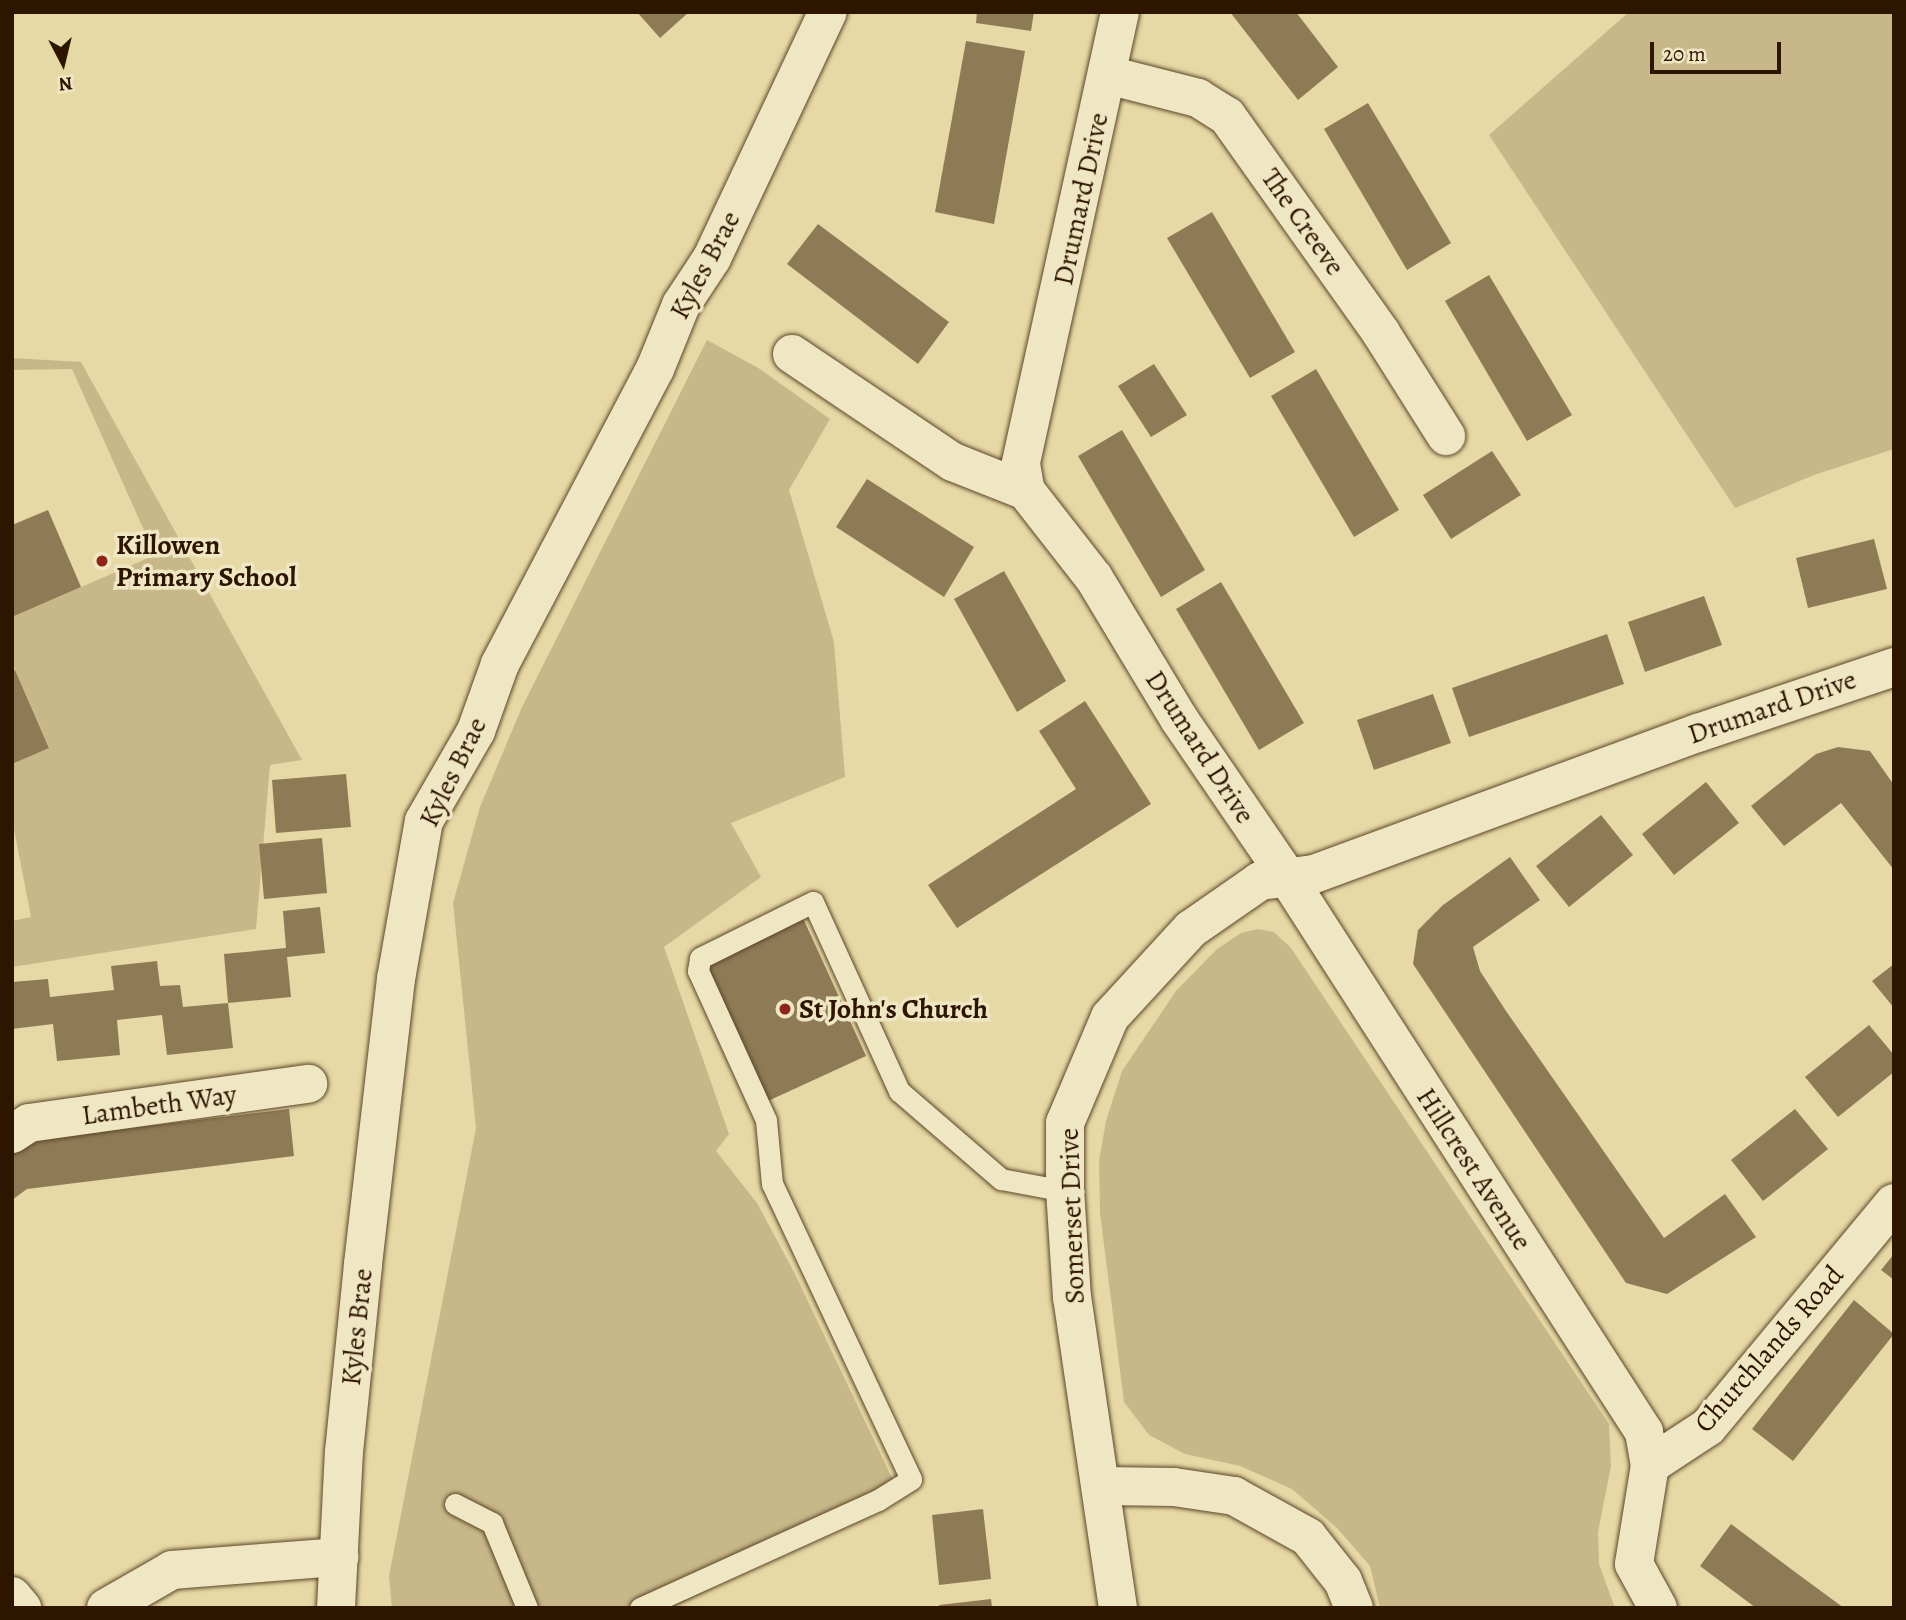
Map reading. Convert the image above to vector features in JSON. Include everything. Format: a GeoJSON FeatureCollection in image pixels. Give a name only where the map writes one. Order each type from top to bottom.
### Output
{"type":"FeatureCollection","features":[{"type":"Feature","properties":{"kind":"street","name":"Kyles Brae"},"geometry":{"type":"LineString","coordinates":[[336,1608],[363,1264],[397,979],[424,821],[476,731],[500,664],[655,369],[681,305],[712,258],[828,12]]}},
{"type":"Feature","properties":{"kind":"street","name":"Drumard Drive"},"geometry":{"type":"LineString","coordinates":[[1120,12],[1021,464],[1026,491],[1094,578],[1179,719],[1287,877],[1314,874],[1698,733],[1894,667]]}},
{"type":"Feature","properties":{"kind":"street","name":"The Creeve"},"geometry":{"type":"LineString","coordinates":[[1108,75],[1198,98],[1227,116],[1381,333],[1446,436]]}},
{"type":"Feature","properties":{"kind":"street"},"geometry":{"type":"LineString","coordinates":[[792,354],[953,463],[1026,491]]}},
{"type":"Feature","properties":{"kind":"street","name":"Somerset Drive"},"geometry":{"type":"LineString","coordinates":[[1118,1608],[1072,1298],[1065,1191],[1065,1123],[1110,1017],[1191,929],[1260,881],[1287,877]]}},
{"type":"Feature","properties":{"kind":"street","name":"Hillcrest Avenue"},"geometry":{"type":"LineString","coordinates":[[1287,877],[1622,1395],[1644,1432],[1650,1465]]}},
{"type":"Feature","properties":{"kind":"street","name":"Lambeth Way"},"geometry":{"type":"LineString","coordinates":[[12,1134],[29,1123],[308,1084]]}},
{"type":"Feature","properties":{"kind":"street","name":"Churchlands Road"},"geometry":{"type":"LineString","coordinates":[[1650,1465],[1707,1427],[1894,1203]]}},
{"type":"Feature","properties":{"kind":"street"},"geometry":{"type":"LineString","coordinates":[[1650,1465],[1634,1564],[1651,1602],[1658,1608]]}},
{"type":"Feature","properties":{"kind":"street"},"geometry":{"type":"LineString","coordinates":[[1102,1486],[1174,1487],[1234,1496],[1308,1537],[1343,1581],[1354,1608]]}},
{"type":"Feature","properties":{"kind":"street"},"geometry":{"type":"LineString","coordinates":[[106,1608],[173,1570],[339,1557]]}},
{"type":"Feature","properties":{"kind":"street"},"geometry":{"type":"LineString","coordinates":[[12,1596],[22,1608]]}},
{"type":"Feature","properties":{"kind":"lane"},"geometry":{"type":"LineString","coordinates":[[640,1608],[878,1500],[911,1479],[772,1184],[766,1120],[698,971],[700,958],[813,902],[900,1091],[1001,1179],[1065,1191]]}},
{"type":"Feature","properties":{"kind":"lane"},"geometry":{"type":"LineString","coordinates":[[455,1504],[492,1523],[527,1608]]}},
{"type":"Feature","properties":{"kind":"shaded area"},"geometry":{"type":"Polygon","coordinates":[[[1629,12],[1894,12],[1894,449],[1814,475],[1735,508],[1489,135],[1629,12]]]}},
{"type":"Feature","properties":{"kind":"shaded area"},"geometry":{"type":"Polygon","coordinates":[[[707,340],[760,369],[830,419],[789,490],[834,642],[845,777],[731,823],[761,877],[664,947],[729,1134],[716,1151],[757,1203],[794,1272],[901,1497],[671,1608],[392,1608],[389,1576],[476,1128],[453,903],[480,807],[522,707],[707,340]]]}},
{"type":"Feature","properties":{"kind":"shaded area","name":"Killowen Primary School"},"geometry":{"type":"Polygon","coordinates":[[[12,358],[81,362],[302,760],[270,765],[256,929],[12,967],[12,921],[31,917],[12,819],[12,764],[49,747],[12,663],[12,617],[155,555],[72,369],[12,370],[12,358]]]}},
{"type":"Feature","properties":{"kind":"shaded area"},"geometry":{"type":"Polygon","coordinates":[[[1258,929],[1274,932],[1291,948],[1609,1424],[1611,1466],[1598,1532],[1599,1564],[1615,1608],[1380,1608],[1370,1566],[1337,1528],[1292,1489],[1240,1466],[1185,1454],[1149,1435],[1124,1402],[1100,1213],[1099,1161],[1106,1121],[1122,1071],[1176,991],[1217,949],[1241,933],[1258,929]]]}},
{"type":"Feature","properties":{"kind":"building"},"geometry":{"type":"Polygon","coordinates":[[[637,12],[689,12],[660,38],[637,12]]]}},
{"type":"Feature","properties":{"kind":"building"},"geometry":{"type":"Polygon","coordinates":[[[977,12],[1034,12],[1031,31],[976,23],[977,12]]]}},
{"type":"Feature","properties":{"kind":"building"},"geometry":{"type":"Polygon","coordinates":[[[1230,12],[1296,12],[1338,67],[1298,100],[1230,12]]]}},
{"type":"Feature","properties":{"kind":"building"},"geometry":{"type":"Polygon","coordinates":[[[966,41],[1025,51],[994,224],[935,212],[966,41]]]}},
{"type":"Feature","properties":{"kind":"building"},"geometry":{"type":"Polygon","coordinates":[[[1368,103],[1451,243],[1407,270],[1324,129],[1368,103]]]}},
{"type":"Feature","properties":{"kind":"building"},"geometry":{"type":"Polygon","coordinates":[[[1212,212],[1295,352],[1250,378],[1167,238],[1212,212]]]}},
{"type":"Feature","properties":{"kind":"building"},"geometry":{"type":"Polygon","coordinates":[[[818,224],[949,322],[918,364],[787,264],[818,224]]]}},
{"type":"Feature","properties":{"kind":"building"},"geometry":{"type":"Polygon","coordinates":[[[1489,275],[1572,415],[1527,441],[1445,301],[1489,275]]]}},
{"type":"Feature","properties":{"kind":"building"},"geometry":{"type":"Polygon","coordinates":[[[1154,364],[1187,415],[1151,437],[1118,386],[1154,364]]]}},
{"type":"Feature","properties":{"kind":"building"},"geometry":{"type":"Polygon","coordinates":[[[1316,369],[1399,510],[1354,537],[1271,396],[1316,369]]]}},
{"type":"Feature","properties":{"kind":"building"},"geometry":{"type":"Polygon","coordinates":[[[1122,430],[1205,570],[1161,597],[1078,456],[1122,430]]]}},
{"type":"Feature","properties":{"kind":"building"},"geometry":{"type":"Polygon","coordinates":[[[1492,451],[1521,495],[1451,539],[1423,495],[1492,451]]]}},
{"type":"Feature","properties":{"kind":"building"},"geometry":{"type":"Polygon","coordinates":[[[867,479],[974,547],[944,597],[836,527],[867,479]]]}},
{"type":"Feature","properties":{"kind":"building"},"geometry":{"type":"Polygon","coordinates":[[[48,510],[81,587],[12,617],[12,525],[48,510]]]}},
{"type":"Feature","properties":{"kind":"building"},"geometry":{"type":"Polygon","coordinates":[[[1874,539],[1887,589],[1808,608],[1796,558],[1874,539]]]}},
{"type":"Feature","properties":{"kind":"building"},"geometry":{"type":"Polygon","coordinates":[[[1004,571],[1066,681],[1017,712],[954,599],[1004,571]]]}},
{"type":"Feature","properties":{"kind":"building"},"geometry":{"type":"Polygon","coordinates":[[[1221,582],[1304,723],[1259,750],[1176,609],[1221,582]]]}},
{"type":"Feature","properties":{"kind":"building"},"geometry":{"type":"Polygon","coordinates":[[[1704,596],[1722,645],[1645,672],[1628,622],[1704,596]]]}},
{"type":"Feature","properties":{"kind":"building"},"geometry":{"type":"Polygon","coordinates":[[[1607,634],[1624,684],[1469,737],[1452,688],[1607,634]]]}},
{"type":"Feature","properties":{"kind":"building"},"geometry":{"type":"Polygon","coordinates":[[[15,670],[49,748],[12,764],[12,671],[15,670]]]}},
{"type":"Feature","properties":{"kind":"building"},"geometry":{"type":"Polygon","coordinates":[[[1433,694],[1451,743],[1374,770],[1357,720],[1433,694]]]}},
{"type":"Feature","properties":{"kind":"building"},"geometry":{"type":"Polygon","coordinates":[[[1085,701],[1151,804],[957,928],[928,885],[1076,789],[1039,731],[1085,701]]]}},
{"type":"Feature","properties":{"kind":"building"},"geometry":{"type":"Polygon","coordinates":[[[1838,747],[1870,751],[1894,785],[1894,870],[1841,803],[1784,846],[1751,806],[1816,754],[1838,747]]]}},
{"type":"Feature","properties":{"kind":"building"},"geometry":{"type":"Polygon","coordinates":[[[346,774],[351,827],[276,833],[272,780],[346,774]]]}},
{"type":"Feature","properties":{"kind":"building"},"geometry":{"type":"Polygon","coordinates":[[[1706,782],[1739,823],[1674,875],[1642,834],[1706,782]]]}},
{"type":"Feature","properties":{"kind":"building"},"geometry":{"type":"Polygon","coordinates":[[[1601,815],[1633,855],[1569,907],[1536,866],[1601,815]]]}},
{"type":"Feature","properties":{"kind":"building"},"geometry":{"type":"Polygon","coordinates":[[[322,838],[327,893],[264,899],[259,844],[322,838]]]}},
{"type":"Feature","properties":{"kind":"building"},"geometry":{"type":"Polygon","coordinates":[[[1510,857],[1540,900],[1473,947],[1480,971],[1664,1238],[1725,1194],[1756,1237],[1667,1294],[1626,1283],[1413,964],[1418,930],[1443,905],[1510,857]]]}},
{"type":"Feature","properties":{"kind":"building"},"geometry":{"type":"Polygon","coordinates":[[[320,907],[325,953],[287,957],[291,997],[228,1003],[224,954],[286,948],[283,911],[320,907]]]}},
{"type":"Feature","properties":{"kind":"building","name":"St John's Church"},"geometry":{"type":"Polygon","coordinates":[[[802,916],[866,1056],[768,1101],[703,961],[802,916]]]}},
{"type":"Feature","properties":{"kind":"building"},"geometry":{"type":"Polygon","coordinates":[[[157,961],[160,986],[180,985],[183,1007],[228,1003],[233,1048],[167,1055],[162,1015],[117,1020],[120,1055],[57,1061],[53,1024],[12,1029],[12,982],[48,979],[50,997],[114,990],[111,966],[157,961]]]}},
{"type":"Feature","properties":{"kind":"building"},"geometry":{"type":"Polygon","coordinates":[[[1894,964],[1894,1008],[1872,981],[1894,964]]]}},
{"type":"Feature","properties":{"kind":"building"},"geometry":{"type":"Polygon","coordinates":[[[1869,1025],[1894,1055],[1894,1072],[1838,1117],[1805,1077],[1869,1025]]]}},
{"type":"Feature","properties":{"kind":"building"},"geometry":{"type":"Polygon","coordinates":[[[289,1109],[294,1156],[27,1189],[12,1200],[12,1151],[22,1141],[289,1109]]]}},
{"type":"Feature","properties":{"kind":"building"},"geometry":{"type":"Polygon","coordinates":[[[1795,1109],[1828,1149],[1763,1201],[1731,1160],[1795,1109]]]}},
{"type":"Feature","properties":{"kind":"building"},"geometry":{"type":"Polygon","coordinates":[[[1894,1254],[1894,1280],[1881,1270],[1894,1254]]]}},
{"type":"Feature","properties":{"kind":"building"},"geometry":{"type":"Polygon","coordinates":[[[1854,1300],[1894,1334],[1793,1461],[1752,1429],[1854,1300]]]}},
{"type":"Feature","properties":{"kind":"building"},"geometry":{"type":"Polygon","coordinates":[[[983,1509],[991,1579],[939,1585],[932,1515],[983,1509]]]}},
{"type":"Feature","properties":{"kind":"building"},"geometry":{"type":"Polygon","coordinates":[[[1731,1524],[1844,1608],[1756,1608],[1700,1566],[1731,1524]]]}},
{"type":"Feature","properties":{"kind":"building"},"geometry":{"type":"Polygon","coordinates":[[[991,1599],[992,1608],[940,1608],[939,1605],[991,1599]]]}},
{"type":"Feature","properties":{"kind":"place","name":"Killowen Primary School"},"geometry":{"type":"Point","coordinates":[102,561]}},
{"type":"Feature","properties":{"kind":"place","name":"St John's Church"},"geometry":{"type":"Point","coordinates":[785,1009]}}]}
